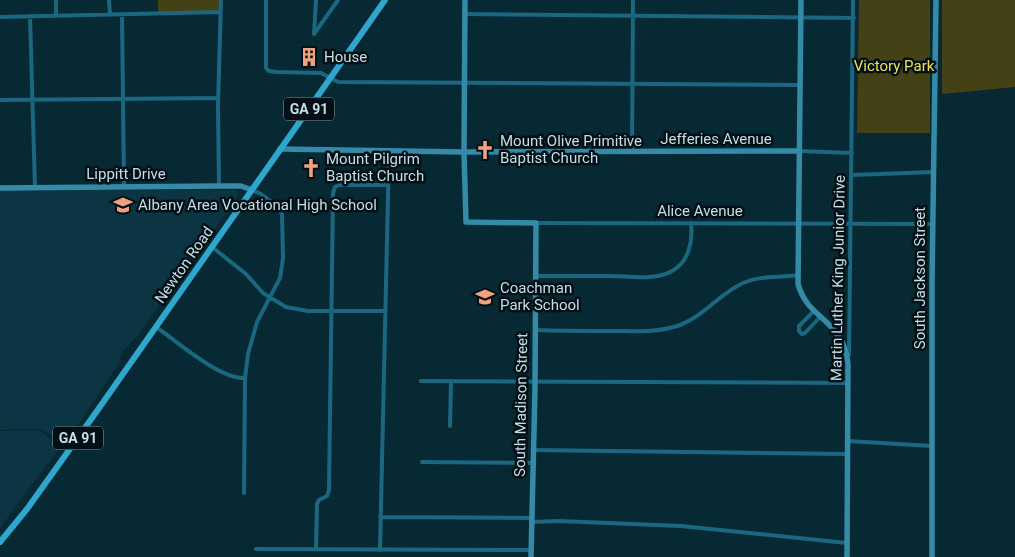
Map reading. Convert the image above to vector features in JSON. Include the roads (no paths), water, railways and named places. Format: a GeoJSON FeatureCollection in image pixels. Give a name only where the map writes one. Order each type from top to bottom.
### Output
{"type":"FeatureCollection","features":[{"type":"Feature","properties":{"kind":"main road","name":"Newton Road"},"geometry":{"type":"LineString","coordinates":[[0,542],[49,479],[384,0]]}},
{"type":"Feature","properties":{"kind":"street"},"geometry":{"type":"LineString","coordinates":[[56,0],[56,16]]}},
{"type":"Feature","properties":{"kind":"street"},"geometry":{"type":"LineString","coordinates":[[110,0],[110,14]]}},
{"type":"Feature","properties":{"kind":"street"},"geometry":{"type":"LineString","coordinates":[[219,186],[218,98],[221,0]]}},
{"type":"Feature","properties":{"kind":"street"},"geometry":{"type":"LineString","coordinates":[[266,0],[266,68],[269,71],[321,74],[338,82],[800,85]]}},
{"type":"Feature","properties":{"kind":"street"},"geometry":{"type":"LineString","coordinates":[[316,0],[314,34],[338,0]]}},
{"type":"Feature","properties":{"kind":"street"},"geometry":{"type":"LineString","coordinates":[[464,152],[465,0]]}},
{"type":"Feature","properties":{"kind":"street"},"geometry":{"type":"LineString","coordinates":[[632,152],[633,0]]}},
{"type":"Feature","properties":{"kind":"street"},"geometry":{"type":"LineString","coordinates":[[801,0],[798,284],[801,294],[840,339],[845,350],[849,369]]}},
{"type":"Feature","properties":{"kind":"street","name":"Martin Luther King Junior Drive"},"geometry":{"type":"LineString","coordinates":[[846,557],[854,0]]}},
{"type":"Feature","properties":{"kind":"street","name":"South Jackson Street"},"geometry":{"type":"LineString","coordinates":[[932,557],[936,0]]}},
{"type":"Feature","properties":{"kind":"street"},"geometry":{"type":"LineString","coordinates":[[0,17],[220,12]]}},
{"type":"Feature","properties":{"kind":"street"},"geometry":{"type":"LineString","coordinates":[[122,14],[124,186]]}},
{"type":"Feature","properties":{"kind":"street"},"geometry":{"type":"LineString","coordinates":[[465,14],[854,18]]}},
{"type":"Feature","properties":{"kind":"street"},"geometry":{"type":"LineString","coordinates":[[30,16],[35,188]]}},
{"type":"Feature","properties":{"kind":"street"},"geometry":{"type":"LineString","coordinates":[[0,100],[218,98]]}},
{"type":"Feature","properties":{"kind":"street","name":"Jefferies Avenue"},"geometry":{"type":"LineString","coordinates":[[280,149],[464,152],[799,151],[852,153]]}},
{"type":"Feature","properties":{"kind":"street"},"geometry":{"type":"LineString","coordinates":[[380,550],[388,151]]}},
{"type":"Feature","properties":{"kind":"street","name":"Alice Avenue"},"geometry":{"type":"LineString","coordinates":[[464,152],[466,222],[933,224]]}},
{"type":"Feature","properties":{"kind":"street"},"geometry":{"type":"LineString","coordinates":[[852,175],[934,172]]}},
{"type":"Feature","properties":{"kind":"street"},"geometry":{"type":"LineString","coordinates":[[316,549],[317,504],[319,500],[327,496],[329,490],[334,192],[335,188],[344,184],[388,185]]}},
{"type":"Feature","properties":{"kind":"street","name":"Lippitt Drive"},"geometry":{"type":"LineString","coordinates":[[0,188],[241,186],[252,190]]}},
{"type":"Feature","properties":{"kind":"street"},"geometry":{"type":"LineString","coordinates":[[244,493],[246,378],[252,337],[257,322],[277,286],[282,270],[283,217],[280,210],[273,203],[252,190]]}},
{"type":"Feature","properties":{"kind":"street","name":"South Madison Street"},"geometry":{"type":"LineString","coordinates":[[531,554],[536,330],[536,223]]}},
{"type":"Feature","properties":{"kind":"street"},"geometry":{"type":"LineString","coordinates":[[536,276],[651,276],[670,272],[679,266],[687,254],[691,240],[691,223]]}},
{"type":"Feature","properties":{"kind":"street"},"geometry":{"type":"LineString","coordinates":[[212,248],[235,264],[270,298],[280,304],[294,309],[385,311]]}},
{"type":"Feature","properties":{"kind":"street"},"geometry":{"type":"LineString","coordinates":[[536,330],[664,330],[681,325],[701,314],[729,291],[744,282],[768,276],[798,275]]}},
{"type":"Feature","properties":{"kind":"street"},"geometry":{"type":"LineString","coordinates":[[814,311],[799,326],[799,331],[805,333],[820,317]]}},
{"type":"Feature","properties":{"kind":"street"},"geometry":{"type":"LineString","coordinates":[[156,327],[224,374],[246,378]]}},
{"type":"Feature","properties":{"kind":"street"},"geometry":{"type":"LineString","coordinates":[[450,426],[451,381]]}},
{"type":"Feature","properties":{"kind":"street"},"geometry":{"type":"LineString","coordinates":[[421,382],[849,383]]}},
{"type":"Feature","properties":{"kind":"street"},"geometry":{"type":"LineString","coordinates":[[848,442],[932,446]]}},
{"type":"Feature","properties":{"kind":"street"},"geometry":{"type":"LineString","coordinates":[[533,450],[848,454]]}},
{"type":"Feature","properties":{"kind":"street"},"geometry":{"type":"LineString","coordinates":[[422,462],[533,463]]}},
{"type":"Feature","properties":{"kind":"street"},"geometry":{"type":"LineString","coordinates":[[380,518],[531,520],[681,526],[847,543]]}},
{"type":"Feature","properties":{"kind":"street"},"geometry":{"type":"LineString","coordinates":[[256,549],[531,554]]}},
{"type":"Feature","properties":{"kind":"place","name":"House"},"geometry":{"type":"Point","coordinates":[309,57]}},
{"type":"Feature","properties":{"kind":"place","name":"Mount Olive Primitive Baptist Church"},"geometry":{"type":"Point","coordinates":[485,150]}},
{"type":"Feature","properties":{"kind":"place","name":"Mount Pilgrim Baptist Church"},"geometry":{"type":"Point","coordinates":[311,168]}},
{"type":"Feature","properties":{"kind":"place","name":"Albany Area Vocational High School"},"geometry":{"type":"Point","coordinates":[123,205]}},
{"type":"Feature","properties":{"kind":"place","name":"Coachman Park School"},"geometry":{"type":"Point","coordinates":[485,297]}},
{"type":"Feature","properties":{"kind":"park label","name":"Victory Park"},"geometry":{"type":"Point","coordinates":[894,66]}}]}
